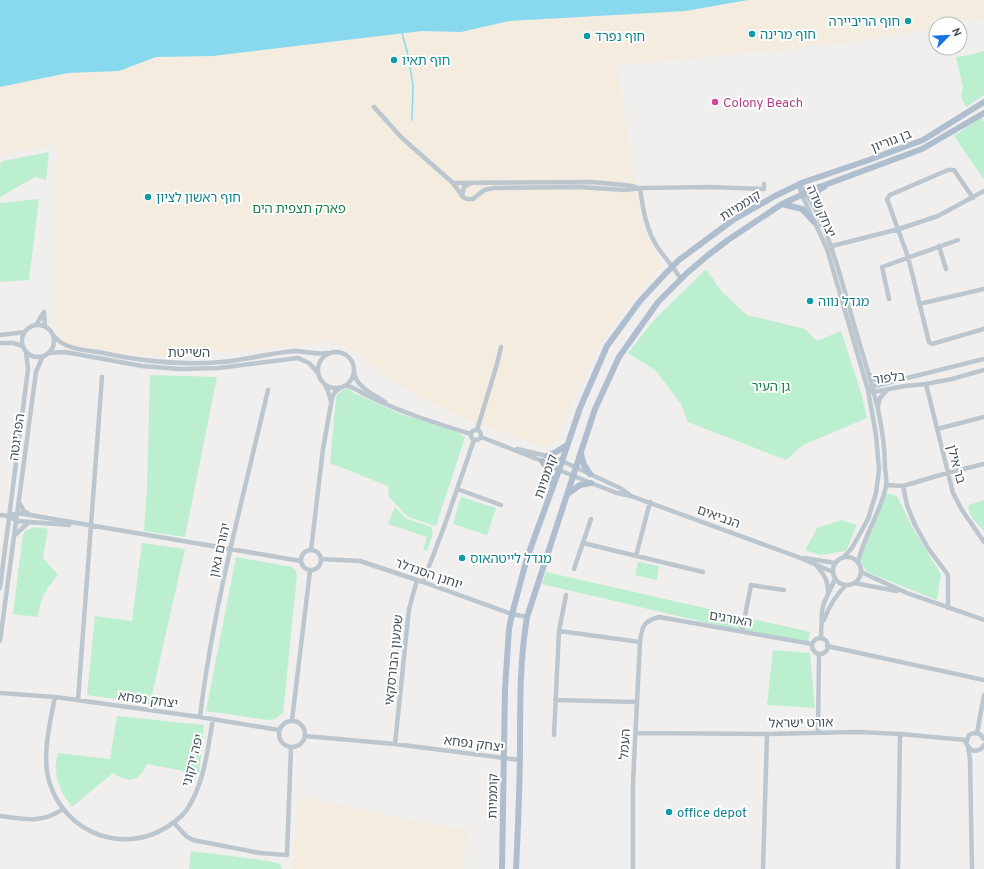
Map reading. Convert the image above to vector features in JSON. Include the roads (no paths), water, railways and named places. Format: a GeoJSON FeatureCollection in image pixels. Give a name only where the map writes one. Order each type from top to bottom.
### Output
{"type":"FeatureCollection","features":[{"type":"Feature","properties":{"kind":"main road","name":"בן גוריון"},"geometry":{"type":"LineString","coordinates":[[799,184],[923,140],[984,102]]}},
{"type":"Feature","properties":{"kind":"main road","name":"בן גוריון"},"geometry":{"type":"LineString","coordinates":[[804,194],[838,179],[922,149],[984,113]]}},
{"type":"Feature","properties":{"kind":"main road"},"geometry":{"type":"LineString","coordinates":[[822,225],[815,196],[820,189],[838,179]]}},
{"type":"Feature","properties":{"kind":"main road","name":"קוממיות"},"geometry":{"type":"LineString","coordinates":[[502,869],[505,689],[509,629],[527,558],[580,408],[607,346],[640,301],[673,266],[733,220],[799,184]]}},
{"type":"Feature","properties":{"kind":"main road","name":"קוממיות"},"geometry":{"type":"LineString","coordinates":[[516,869],[521,679],[524,632],[527,617],[595,409],[619,357],[658,302],[681,279],[728,240],[782,204],[804,194]]}},
{"type":"Feature","properties":{"kind":"main road"},"geometry":{"type":"LineString","coordinates":[[782,204],[802,209],[814,222]]}},
{"type":"Feature","properties":{"kind":"main road"},"geometry":{"type":"LineString","coordinates":[[547,456],[567,445]]}},
{"type":"Feature","properties":{"kind":"main road"},"geometry":{"type":"LineString","coordinates":[[581,453],[584,465],[590,474]]}},
{"type":"Feature","properties":{"kind":"main road"},"geometry":{"type":"LineString","coordinates":[[542,461],[549,471],[553,488]]}},
{"type":"Feature","properties":{"kind":"main road"},"geometry":{"type":"LineString","coordinates":[[568,495],[580,485],[591,483]]}},
{"type":"Feature","properties":{"kind":"street"},"geometry":{"type":"LineString","coordinates":[[374,107],[402,138],[453,183],[462,196],[467,199],[473,199],[484,190],[494,188],[579,187],[625,190],[640,188],[711,187],[764,189],[764,184]]}},
{"type":"Feature","properties":{"kind":"street"},"geometry":{"type":"LineString","coordinates":[[974,198],[954,170],[948,170],[890,195],[887,199],[908,257],[929,342],[932,344],[984,329]]}},
{"type":"Feature","properties":{"kind":"street"},"geometry":{"type":"LineString","coordinates":[[453,183],[591,182],[640,188]]}},
{"type":"Feature","properties":{"kind":"street"},"geometry":{"type":"LineString","coordinates":[[462,196],[464,187],[470,183]]}},
{"type":"Feature","properties":{"kind":"street","name":"יצחק שדה"},"geometry":{"type":"LineString","coordinates":[[799,184],[832,246],[868,373],[876,435],[879,470],[877,485],[868,519],[852,548],[844,557]]}},
{"type":"Feature","properties":{"kind":"street"},"geometry":{"type":"LineString","coordinates":[[640,188],[643,214],[649,230],[657,247],[673,266],[681,279]]}},
{"type":"Feature","properties":{"kind":"street"},"geometry":{"type":"LineString","coordinates":[[832,246],[899,230],[938,216],[974,198],[984,191]]}},
{"type":"Feature","properties":{"kind":"street","name":"יצחק שדה"},"geometry":{"type":"LineString","coordinates":[[804,194],[814,222],[827,249],[870,388]]}},
{"type":"Feature","properties":{"kind":"street"},"geometry":{"type":"LineString","coordinates":[[889,299],[882,267],[958,240]]}},
{"type":"Feature","properties":{"kind":"street"},"geometry":{"type":"LineString","coordinates":[[939,246],[946,269]]}},
{"type":"Feature","properties":{"kind":"street"},"geometry":{"type":"LineString","coordinates":[[919,304],[984,289]]}},
{"type":"Feature","properties":{"kind":"street"},"geometry":{"type":"LineString","coordinates":[[36,325],[44,312],[45,326]]}},
{"type":"Feature","properties":{"kind":"street"},"geometry":{"type":"LineString","coordinates":[[36,325],[45,326],[54,336],[54,347],[49,353],[43,356],[34,357],[26,352],[23,346],[22,341],[25,332],[28,328],[36,325]]}},
{"type":"Feature","properties":{"kind":"street"},"geometry":{"type":"LineString","coordinates":[[0,335],[25,332]]}},
{"type":"Feature","properties":{"kind":"street","name":"השייטת"},"geometry":{"type":"LineString","coordinates":[[54,336],[60,342],[74,348],[125,358],[172,363],[221,362],[294,351],[317,354],[327,353]]}},
{"type":"Feature","properties":{"kind":"street"},"geometry":{"type":"LineString","coordinates":[[0,343],[13,343],[23,346]]}},
{"type":"Feature","properties":{"kind":"street"},"geometry":{"type":"LineString","coordinates":[[471,434],[473,431],[477,430],[501,347]]}},
{"type":"Feature","properties":{"kind":"street"},"geometry":{"type":"LineString","coordinates":[[331,402],[328,391],[318,373],[318,365],[320,360],[327,353],[336,351],[347,355],[353,365],[356,379],[360,385],[395,408]]}},
{"type":"Feature","properties":{"kind":"street","name":"הפריגטה"},"geometry":{"type":"LineString","coordinates":[[0,588],[28,369],[26,352]]}},
{"type":"Feature","properties":{"kind":"street","name":"השייטת"},"geometry":{"type":"LineString","coordinates":[[49,353],[65,352],[142,366],[180,369],[219,368],[298,358],[309,363],[318,373]]}},
{"type":"Feature","properties":{"kind":"street","name":"הפריגטה"},"geometry":{"type":"LineString","coordinates":[[0,641],[36,372],[43,356]]}},
{"type":"Feature","properties":{"kind":"street","name":"בלפור"},"geometry":{"type":"LineString","coordinates":[[984,359],[884,383],[870,388],[873,392],[926,384],[952,379],[984,370]]}},
{"type":"Feature","properties":{"kind":"street"},"geometry":{"type":"LineString","coordinates":[[311,550],[323,449],[331,402],[335,392],[351,380],[354,370]]}},
{"type":"Feature","properties":{"kind":"street"},"geometry":{"type":"LineString","coordinates":[[868,373],[875,380],[884,383]]}},
{"type":"Feature","properties":{"kind":"street"},"geometry":{"type":"LineString","coordinates":[[78,700],[102,377]]}},
{"type":"Feature","properties":{"kind":"street"},"geometry":{"type":"LineString","coordinates":[[324,384],[334,388],[351,386],[365,395],[425,420],[471,434]]}},
{"type":"Feature","properties":{"kind":"street","name":"בר אילן"},"geometry":{"type":"LineString","coordinates":[[926,384],[953,493],[984,542]]}},
{"type":"Feature","properties":{"kind":"street","name":"יהורם גאון"},"geometry":{"type":"LineString","coordinates":[[200,717],[204,682],[230,550],[268,390]]}},
{"type":"Feature","properties":{"kind":"street"},"geometry":{"type":"LineString","coordinates":[[877,408],[880,398],[887,390]]}},
{"type":"Feature","properties":{"kind":"street"},"geometry":{"type":"LineString","coordinates":[[858,563],[864,541],[880,507],[886,485],[882,430],[873,392]]}},
{"type":"Feature","properties":{"kind":"street"},"geometry":{"type":"LineString","coordinates":[[937,429],[984,417]]}},
{"type":"Feature","properties":{"kind":"street"},"geometry":{"type":"LineString","coordinates":[[477,430],[481,433],[481,437]]}},
{"type":"Feature","properties":{"kind":"street"},"geometry":{"type":"LineString","coordinates":[[471,434],[471,437],[474,440]]}},
{"type":"Feature","properties":{"kind":"street"},"geometry":{"type":"LineString","coordinates":[[474,440],[481,437]]}},
{"type":"Feature","properties":{"kind":"street"},"geometry":{"type":"LineString","coordinates":[[481,437],[503,445]]}},
{"type":"Feature","properties":{"kind":"street"},"geometry":{"type":"LineString","coordinates":[[423,582],[474,440]]}},
{"type":"Feature","properties":{"kind":"street","name":"הנביאים"},"geometry":{"type":"LineString","coordinates":[[503,445],[562,461],[620,488],[631,496]]}},
{"type":"Feature","properties":{"kind":"street","name":"הנביאים"},"geometry":{"type":"LineString","coordinates":[[503,445],[591,483],[617,493],[650,502],[798,557],[833,572]]}},
{"type":"Feature","properties":{"kind":"street"},"geometry":{"type":"LineString","coordinates":[[886,485],[903,486],[984,464]]}},
{"type":"Feature","properties":{"kind":"street"},"geometry":{"type":"LineString","coordinates":[[903,486],[907,504],[915,525],[928,548],[948,574],[948,608]]}},
{"type":"Feature","properties":{"kind":"street"},"geometry":{"type":"LineString","coordinates":[[457,489],[501,505]]}},
{"type":"Feature","properties":{"kind":"street"},"geometry":{"type":"LineString","coordinates":[[19,502],[24,511],[32,516]]}},
{"type":"Feature","properties":{"kind":"street"},"geometry":{"type":"LineString","coordinates":[[636,556],[650,502]]}},
{"type":"Feature","properties":{"kind":"street"},"geometry":{"type":"LineString","coordinates":[[0,515],[9,516],[18,513],[301,561]]}},
{"type":"Feature","properties":{"kind":"street"},"geometry":{"type":"LineString","coordinates":[[9,516],[17,521],[91,526]]}},
{"type":"Feature","properties":{"kind":"street"},"geometry":{"type":"LineString","coordinates":[[574,569],[591,519]]}},
{"type":"Feature","properties":{"kind":"street"},"geometry":{"type":"LineString","coordinates":[[14,536],[28,522]]}},
{"type":"Feature","properties":{"kind":"street"},"geometry":{"type":"LineString","coordinates":[[583,543],[703,572]]}},
{"type":"Feature","properties":{"kind":"street"},"geometry":{"type":"LineString","coordinates":[[311,550],[318,553],[321,559],[317,569],[310,570],[304,568],[301,561],[303,554],[311,550]]}},
{"type":"Feature","properties":{"kind":"street","name":"הנביאים"},"geometry":{"type":"LineString","coordinates":[[798,557],[835,563]]}},
{"type":"Feature","properties":{"kind":"street"},"geometry":{"type":"LineString","coordinates":[[846,585],[835,579],[833,572],[835,563],[844,557],[852,558],[858,563],[861,572],[854,583]]}},
{"type":"Feature","properties":{"kind":"street","name":"יוחנן הסנדלר"},"geometry":{"type":"LineString","coordinates":[[321,559],[360,561],[512,614],[527,617]]}},
{"type":"Feature","properties":{"kind":"street"},"geometry":{"type":"LineString","coordinates":[[816,565],[826,577],[828,594]]}},
{"type":"Feature","properties":{"kind":"street"},"geometry":{"type":"LineString","coordinates":[[292,720],[310,570]]}},
{"type":"Feature","properties":{"kind":"street"},"geometry":{"type":"LineString","coordinates":[[861,572],[907,593],[984,620]]}},
{"type":"Feature","properties":{"kind":"street"},"geometry":{"type":"LineString","coordinates":[[821,638],[822,611],[835,579]]}},
{"type":"Feature","properties":{"kind":"street","name":"שמעון הבורסקאי"},"geometry":{"type":"LineString","coordinates":[[395,744],[409,609],[417,580]]}},
{"type":"Feature","properties":{"kind":"street"},"geometry":{"type":"LineString","coordinates":[[822,624],[830,603],[835,595],[846,585],[854,583],[907,593]]}},
{"type":"Feature","properties":{"kind":"street"},"geometry":{"type":"LineString","coordinates":[[742,631],[751,585],[784,590]]}},
{"type":"Feature","properties":{"kind":"street"},"geometry":{"type":"LineString","coordinates":[[554,735],[559,631],[566,595]]}},
{"type":"Feature","properties":{"kind":"street","name":"האורגים"},"geometry":{"type":"LineString","coordinates":[[646,622],[659,617],[812,644]]}},
{"type":"Feature","properties":{"kind":"street","name":"העמל"},"geometry":{"type":"LineString","coordinates":[[633,869],[632,797],[640,642],[642,629],[646,622]]}},
{"type":"Feature","properties":{"kind":"street"},"geometry":{"type":"LineString","coordinates":[[559,631],[640,642]]}},
{"type":"Feature","properties":{"kind":"street"},"geometry":{"type":"LineString","coordinates":[[821,638],[826,641],[827,646],[825,652],[819,654],[813,650],[812,644],[816,639],[821,638]]}},
{"type":"Feature","properties":{"kind":"street"},"geometry":{"type":"LineString","coordinates":[[827,646],[984,680]]}},
{"type":"Feature","properties":{"kind":"street"},"geometry":{"type":"LineString","coordinates":[[818,733],[819,654]]}},
{"type":"Feature","properties":{"kind":"street","name":"יצחק נפחא"},"geometry":{"type":"LineString","coordinates":[[0,690],[14,693]]}},
{"type":"Feature","properties":{"kind":"street","name":"יצחק נפחא"},"geometry":{"type":"LineString","coordinates":[[0,693],[14,693],[78,700],[279,730]]}},
{"type":"Feature","properties":{"kind":"street"},"geometry":{"type":"LineString","coordinates":[[977,733],[984,696]]}},
{"type":"Feature","properties":{"kind":"street","name":"יפה ירקוני"},"geometry":{"type":"LineString","coordinates":[[55,697],[48,743],[47,773],[54,795],[63,809],[75,821],[99,836],[112,839],[124,840],[144,838],[160,832],[174,823],[184,813],[192,802],[200,782],[213,719]]}},
{"type":"Feature","properties":{"kind":"street"},"geometry":{"type":"LineString","coordinates":[[556,700],[638,702]]}},
{"type":"Feature","properties":{"kind":"street"},"geometry":{"type":"LineString","coordinates":[[292,720],[301,723],[304,727],[305,736],[300,745],[291,747],[286,746],[280,739],[279,730],[284,722],[292,720]]}},
{"type":"Feature","properties":{"kind":"street","name":"אורט ישראל"},"geometry":{"type":"LineString","coordinates":[[636,733],[767,734],[858,732],[966,740]]}},
{"type":"Feature","properties":{"kind":"street"},"geometry":{"type":"LineString","coordinates":[[972,869],[970,759],[966,740],[969,735],[977,733],[982,735],[984,739]]}},
{"type":"Feature","properties":{"kind":"street"},"geometry":{"type":"LineString","coordinates":[[764,869],[767,734]]}},
{"type":"Feature","properties":{"kind":"street"},"geometry":{"type":"LineString","coordinates":[[898,869],[900,734]]}},
{"type":"Feature","properties":{"kind":"street","name":"יצחק נפחא"},"geometry":{"type":"LineString","coordinates":[[305,736],[395,744],[520,760]]}},
{"type":"Feature","properties":{"kind":"street"},"geometry":{"type":"LineString","coordinates":[[968,747],[972,750],[978,751],[984,745]]}},
{"type":"Feature","properties":{"kind":"street"},"geometry":{"type":"LineString","coordinates":[[174,823],[186,836],[193,840],[287,856],[291,747]]}},
{"type":"Feature","properties":{"kind":"street"},"geometry":{"type":"LineString","coordinates":[[0,816],[40,820],[56,814],[63,809]]}},
{"type":"Feature","properties":{"kind":"water"},"geometry":{"type":"Polygon","coordinates":[[[0,0],[748,0],[685,11],[509,21],[461,32],[422,31],[213,56],[156,57],[119,71],[68,73],[0,87],[0,0]]]}},
{"type":"Feature","properties":{"kind":"waterway"},"geometry":{"type":"LineString","coordinates":[[402,33],[408,55],[413,85],[412,120]]}},
{"type":"Feature","properties":{"kind":"place","name":"חוף הריביירה"},"geometry":{"type":"Point","coordinates":[908,21]}},
{"type":"Feature","properties":{"kind":"place","name":"חוף מרינה"},"geometry":{"type":"Point","coordinates":[752,34]}},
{"type":"Feature","properties":{"kind":"place","name":"חוף נפרד"},"geometry":{"type":"Point","coordinates":[587,36]}},
{"type":"Feature","properties":{"kind":"place","name":"חוף תאיו"},"geometry":{"type":"Point","coordinates":[394,60]}},
{"type":"Feature","properties":{"kind":"place","name":"Colony Beach"},"geometry":{"type":"Point","coordinates":[715,102]}},
{"type":"Feature","properties":{"kind":"place","name":"חוף ראשון לציון"},"geometry":{"type":"Point","coordinates":[148,197]}},
{"type":"Feature","properties":{"kind":"place","name":"מגדל נווה"},"geometry":{"type":"Point","coordinates":[810,301]}},
{"type":"Feature","properties":{"kind":"place","name":"מגדל לייטהאוס"},"geometry":{"type":"Point","coordinates":[462,558]}},
{"type":"Feature","properties":{"kind":"place","name":"office depot"},"geometry":{"type":"Point","coordinates":[669,812]}},
{"type":"Feature","properties":{"kind":"park label","name":"פארק תצפית הים"},"geometry":{"type":"Point","coordinates":[299,208]}},
{"type":"Feature","properties":{"kind":"park label","name":"גן העיר"},"geometry":{"type":"Point","coordinates":[771,386]}}]}
